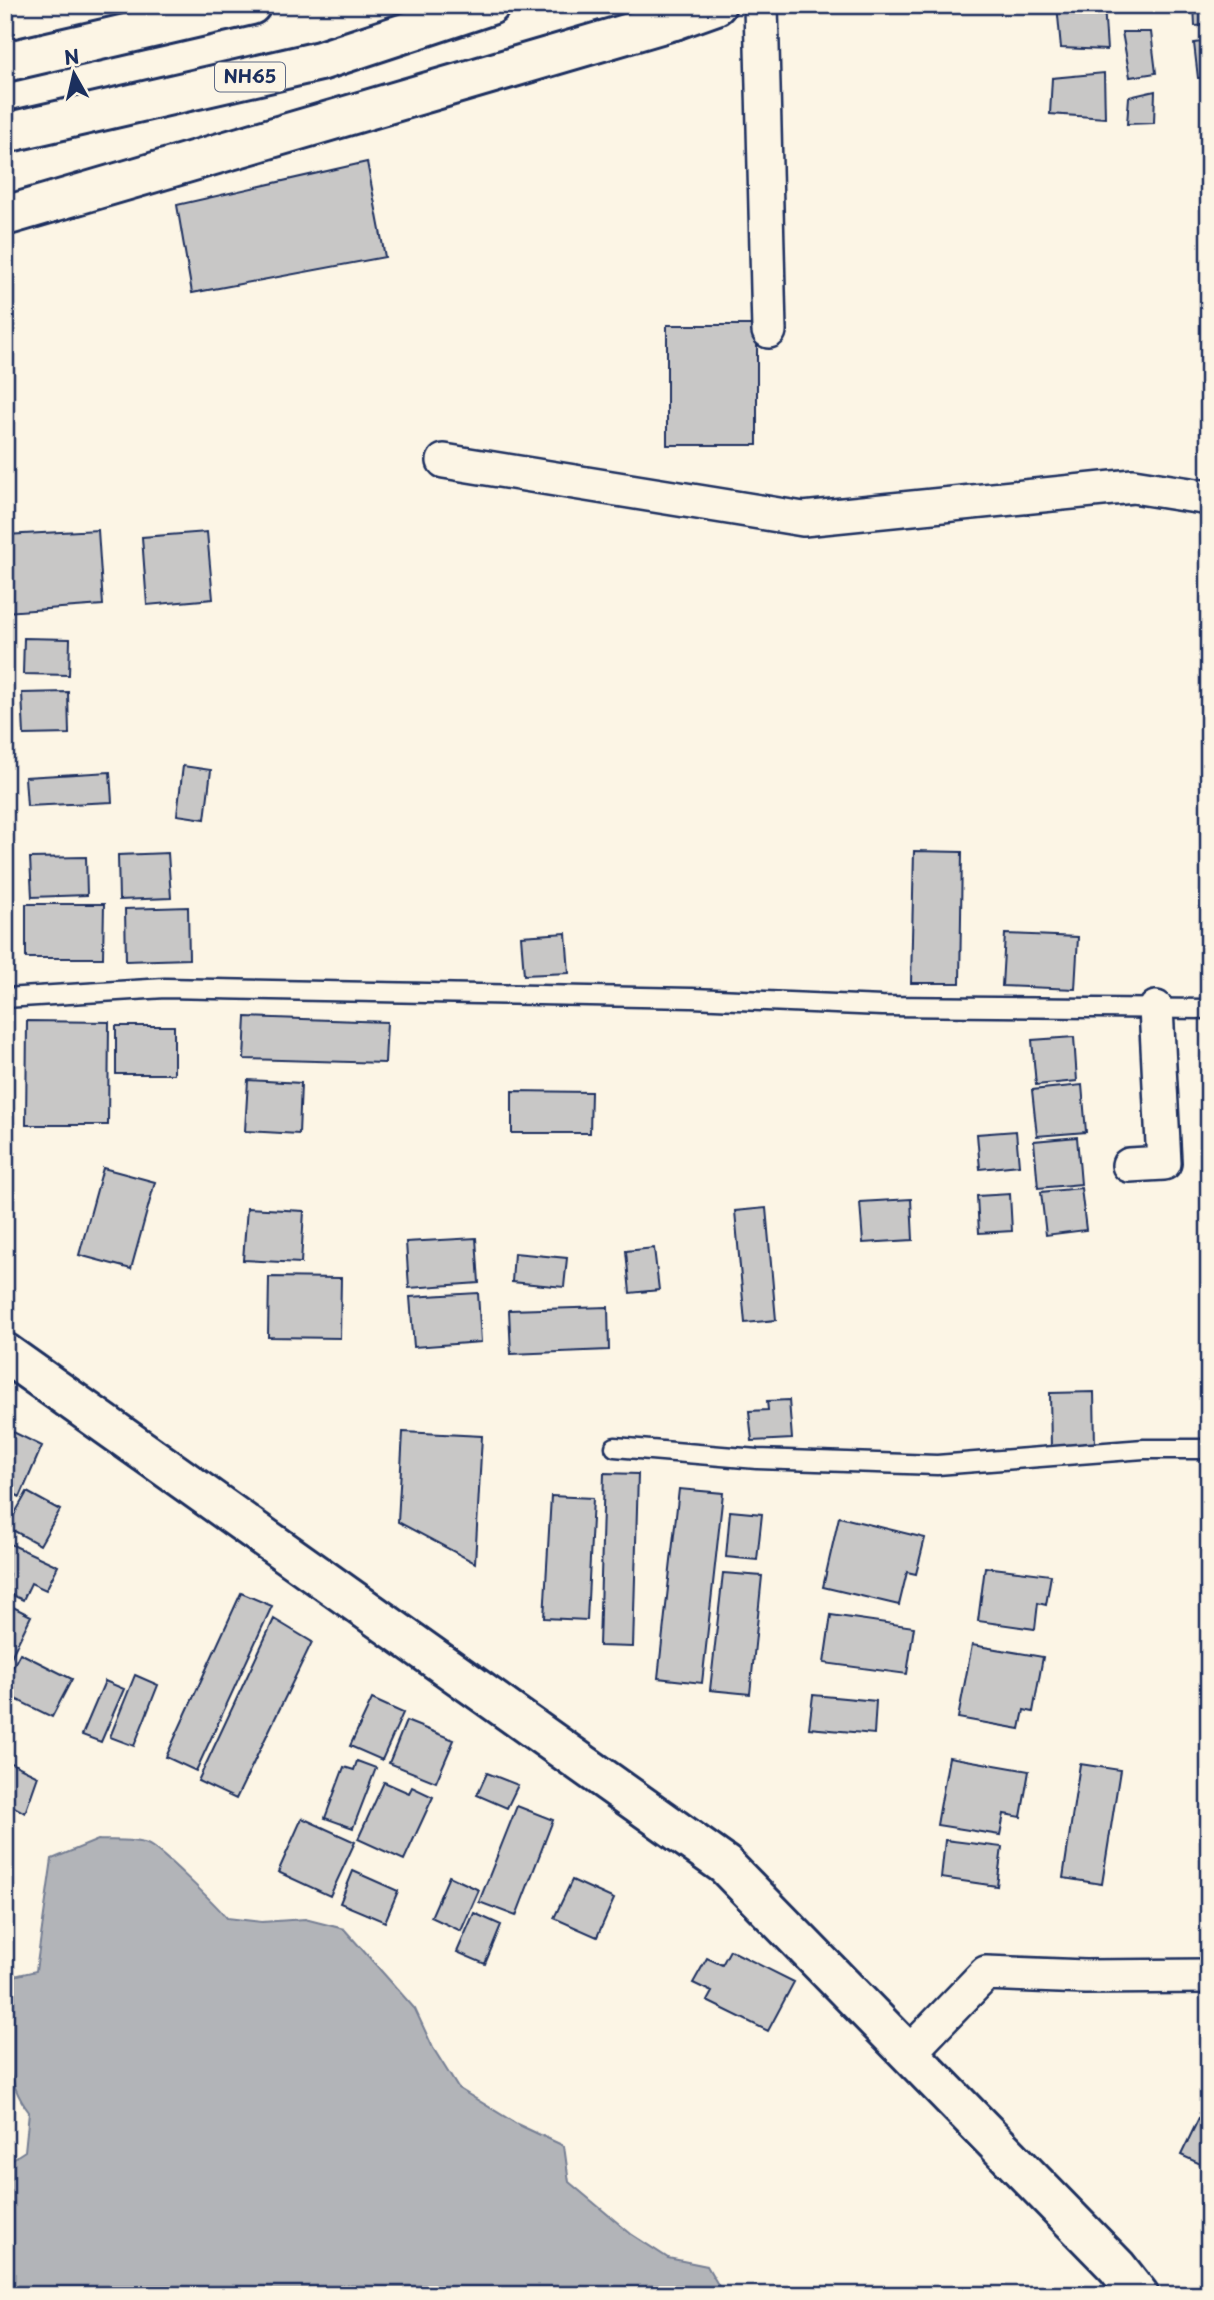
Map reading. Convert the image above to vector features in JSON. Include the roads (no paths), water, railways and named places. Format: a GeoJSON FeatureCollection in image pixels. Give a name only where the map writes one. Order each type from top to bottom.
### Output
{"type":"FeatureCollection","features":[{"type":"Feature","properties":{"kind":"main road"},"geometry":{"type":"LineString","coordinates":[[5,62],[250,5]]}},
{"type":"Feature","properties":{"kind":"main road","name":"NH65"},"geometry":{"type":"LineString","coordinates":[[5,133],[320,61],[489,5]]}},
{"type":"Feature","properties":{"kind":"main road"},"geometry":{"type":"LineString","coordinates":[[5,216],[716,5]]}},
{"type":"Feature","properties":{"kind":"main road"},"geometry":{"type":"LineString","coordinates":[[5,1353],[725,1865],[1116,2267],[1139,2295]]}},
{"type":"Feature","properties":{"kind":"street"},"geometry":{"type":"LineString","coordinates":[[761,5],[769,331]]}},
{"type":"Feature","properties":{"kind":"street"},"geometry":{"type":"LineString","coordinates":[[444,461],[803,519],[1133,486],[1209,498]]}},
{"type":"Feature","properties":{"kind":"street"},"geometry":{"type":"LineString","coordinates":[[1129,1165],[1164,1163],[1156,1009]]}},
{"type":"Feature","properties":{"kind":"street"},"geometry":{"type":"LineString","coordinates":[[909,2053],[986,1973],[1085,1978],[1209,1976]]}},
{"type":"Feature","properties":{"kind":"lane"},"geometry":{"type":"LineString","coordinates":[[5,998],[165,988],[692,998],[882,1006],[1209,1009]]}},
{"type":"Feature","properties":{"kind":"lane"},"geometry":{"type":"LineString","coordinates":[[615,1447],[757,1459],[937,1465],[1144,1450],[1209,1450]]}}]}
